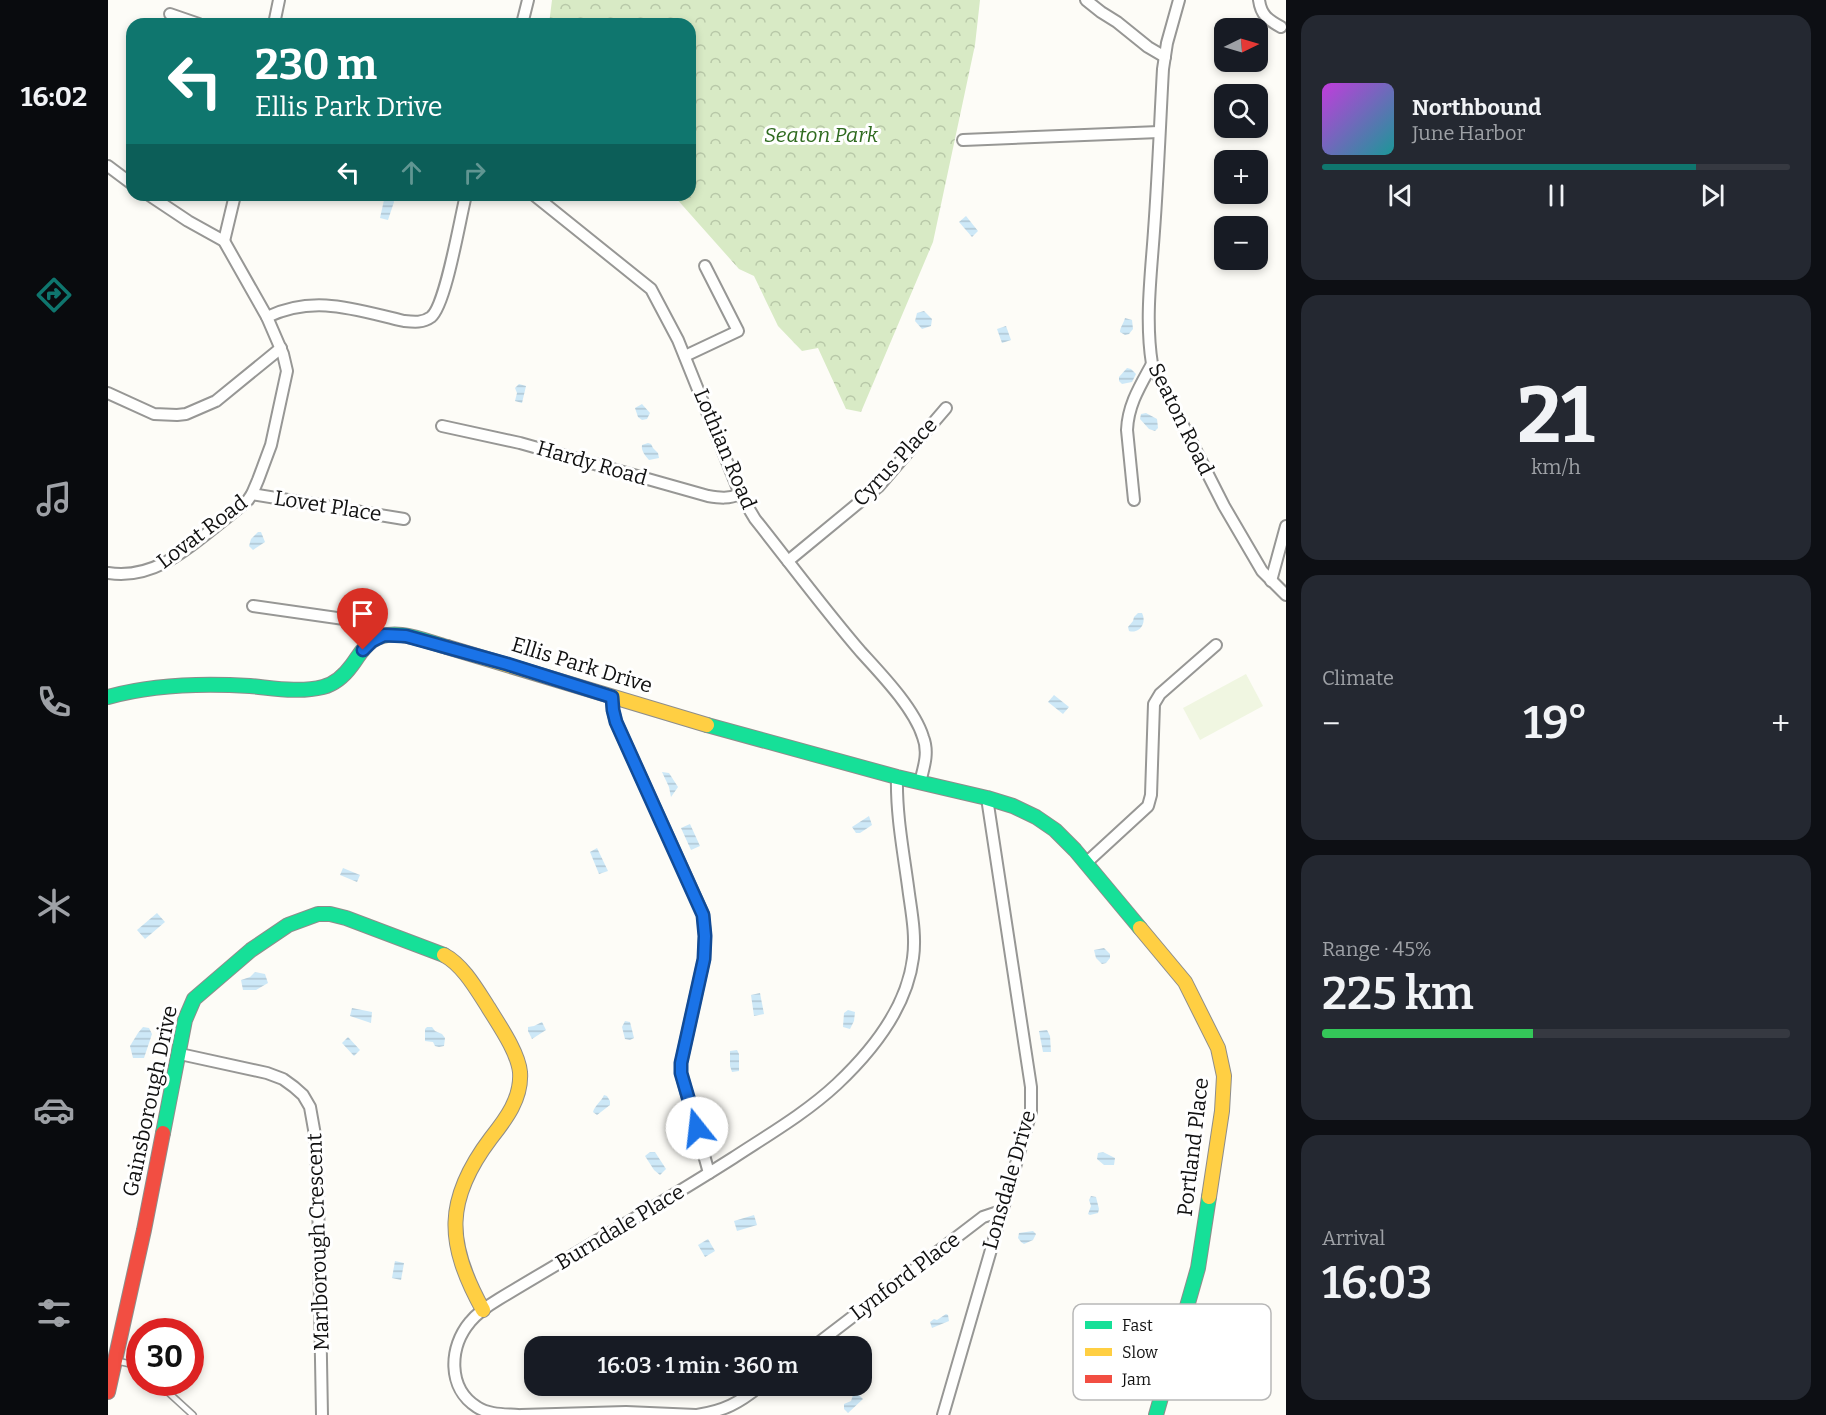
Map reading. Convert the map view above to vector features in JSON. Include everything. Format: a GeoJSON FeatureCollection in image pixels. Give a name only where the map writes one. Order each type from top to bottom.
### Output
{"type":"FeatureCollection","features":[{"type":"Feature","properties":{"kind":"street"},"geometry":{"type":"LineString","coordinates":[[275,18],[279,0]]}},
{"type":"Feature","properties":{"kind":"street"},"geometry":{"type":"LineString","coordinates":[[524,18],[528,0]]}},
{"type":"Feature","properties":{"kind":"street"},"geometry":{"type":"LineString","coordinates":[[1086,0],[1164,57]]}},
{"type":"Feature","properties":{"kind":"street","name":"Seaton Road"},"geometry":{"type":"LineString","coordinates":[[1179,0],[1164,57],[1149,296],[1149,342],[1152,364],[1224,506],[1262,571],[1286,595]]}},
{"type":"Feature","properties":{"kind":"street"},"geometry":{"type":"LineString","coordinates":[[1259,0],[1263,15],[1281,27]]}},
{"type":"Feature","properties":{"kind":"street"},"geometry":{"type":"LineString","coordinates":[[170,14],[182,18]]}},
{"type":"Feature","properties":{"kind":"street"},"geometry":{"type":"LineString","coordinates":[[963,140],[1159,132]]}},
{"type":"Feature","properties":{"kind":"street"},"geometry":{"type":"LineString","coordinates":[[108,166],[126,180]]}},
{"type":"Feature","properties":{"kind":"street"},"geometry":{"type":"LineString","coordinates":[[158,201],[224,242],[234,201]]}},
{"type":"Feature","properties":{"kind":"street"},"geometry":{"type":"LineString","coordinates":[[267,317],[290,308],[321,304],[404,321],[416,322],[429,319],[438,307],[447,281],[465,201]]}},
{"type":"Feature","properties":{"kind":"street","name":"Lothian Road"},"geometry":{"type":"LineString","coordinates":[[542,201],[651,288],[685,356],[740,494],[755,519],[915,719],[926,749],[920,782]]}},
{"type":"Feature","properties":{"kind":"street","name":"Lovat Road"},"geometry":{"type":"LineString","coordinates":[[108,573],[134,574],[152,570],[172,560],[240,507],[252,494],[271,445],[287,370],[285,360],[267,317],[224,242]]}},
{"type":"Feature","properties":{"kind":"street"},"geometry":{"type":"LineString","coordinates":[[685,356],[738,331],[705,266]]}},
{"type":"Feature","properties":{"kind":"street"},"geometry":{"type":"LineString","coordinates":[[108,393],[153,414],[186,414],[216,401],[281,348]]}},
{"type":"Feature","properties":{"kind":"street"},"geometry":{"type":"LineString","coordinates":[[1134,500],[1127,420],[1135,395],[1152,364]]}},
{"type":"Feature","properties":{"kind":"street","name":"Cyrus Place"},"geometry":{"type":"LineString","coordinates":[[788,561],[879,486],[946,408]]}},
{"type":"Feature","properties":{"kind":"street","name":"Hardy Road"},"geometry":{"type":"LineString","coordinates":[[442,426],[520,443],[721,499],[740,494]]}},
{"type":"Feature","properties":{"kind":"street","name":"Lovet Place"},"geometry":{"type":"LineString","coordinates":[[252,494],[404,519]]}},
{"type":"Feature","properties":{"kind":"street"},"geometry":{"type":"LineString","coordinates":[[1271,581],[1286,526]]}},
{"type":"Feature","properties":{"kind":"street"},"geometry":{"type":"LineString","coordinates":[[108,697],[152,687],[195,683],[269,688],[321,687],[334,684],[344,677],[363,650],[376,638],[368,627],[344,619],[253,606]]}},
{"type":"Feature","properties":{"kind":"street","name":"Ellis Park Drive"},"geometry":{"type":"LineString","coordinates":[[376,638],[393,634],[419,639],[741,735],[897,777],[987,798]]}},
{"type":"Feature","properties":{"kind":"street"},"geometry":{"type":"LineString","coordinates":[[1086,863],[1148,806],[1151,795],[1154,704],[1160,694],[1216,645]]}},
{"type":"Feature","properties":{"kind":"street"},"geometry":{"type":"LineString","coordinates":[[612,697],[616,722],[703,915],[704,959],[681,1063],[681,1073],[710,1173]]}},
{"type":"Feature","properties":{"kind":"street","name":"Burndale Place"},"geometry":{"type":"LineString","coordinates":[[483,1310],[710,1173],[793,1119],[835,1086],[877,1039],[897,1005],[914,956],[914,935],[898,807],[897,777]]}},
{"type":"Feature","properties":{"kind":"street","name":"Portland Place"},"geometry":{"type":"LineString","coordinates":[[987,798],[1013,806],[1036,817],[1055,830],[1086,863],[1185,982],[1218,1048],[1224,1076],[1222,1111],[1198,1268],[1188,1304]]}},
{"type":"Feature","properties":{"kind":"street","name":"Lonsdale Drive"},"geometry":{"type":"LineString","coordinates":[[943,1415],[1029,1120],[1032,1099],[987,798]]}},
{"type":"Feature","properties":{"kind":"street","name":"Gainsborough Drive"},"geometry":{"type":"LineString","coordinates":[[108,1392],[190,1005],[234,963],[267,939],[297,921],[316,915],[346,918],[436,952],[456,963],[510,1046],[518,1064],[520,1075],[516,1097],[466,1176],[455,1209],[453,1229],[455,1243],[468,1282],[483,1310]]}},
{"type":"Feature","properties":{"kind":"street","name":"Marlborough Crescent"},"geometry":{"type":"LineString","coordinates":[[180,1054],[267,1073],[282,1079],[303,1095],[310,1107],[315,1135],[318,1194],[322,1415]]}},
{"type":"Feature","properties":{"kind":"street","name":"Lynford Place"},"geometry":{"type":"LineString","coordinates":[[827,1336],[983,1217],[1001,1211]]}},
{"type":"Feature","properties":{"kind":"street"},"geometry":{"type":"LineString","coordinates":[[483,1310],[470,1322],[457,1345],[454,1371],[461,1392],[477,1407],[493,1413],[520,1415],[626,1412],[697,1415],[726,1408],[747,1396]]}},
{"type":"Feature","properties":{"kind":"street","name":"Portland Place"},"geometry":{"type":"LineString","coordinates":[[1156,1415],[1160,1400]]}},
{"type":"Feature","properties":{"kind":"lane"},"geometry":{"type":"LineString","coordinates":[[115,1360],[126,1363]]}},
{"type":"Feature","properties":{"kind":"lane"},"geometry":{"type":"LineString","coordinates":[[172,1396],[193,1415]]}},
{"type":"Feature","properties":{"kind":"green space","name":"Seaton Park"},"geometry":{"type":"Polygon","coordinates":[[[552,0],[980,0],[975,45],[933,242],[861,412],[846,409],[818,348],[802,351],[778,326],[754,276],[739,269],[679,201],[696,201],[696,18],[550,18],[552,0]]]}},
{"type":"Feature","properties":{"kind":"green space"},"geometry":{"type":"Polygon","coordinates":[[[1246,674],[1263,706],[1200,740],[1183,708],[1246,674]]]}},
{"type":"Feature","properties":{"kind":"water"},"geometry":{"type":"Polygon","coordinates":[[[384,201],[394,201],[388,220],[380,218],[384,201]]]}},
{"type":"Feature","properties":{"kind":"water"},"geometry":{"type":"Polygon","coordinates":[[[966,216],[978,231],[972,237],[959,222],[966,216]]]}},
{"type":"Feature","properties":{"kind":"water"},"geometry":{"type":"Polygon","coordinates":[[[924,311],[932,319],[931,326],[922,329],[915,321],[917,313],[924,311]]]}},
{"type":"Feature","properties":{"kind":"water"},"geometry":{"type":"Polygon","coordinates":[[[1125,318],[1132,320],[1133,329],[1125,335],[1120,332],[1125,318]]]}},
{"type":"Feature","properties":{"kind":"water"},"geometry":{"type":"Polygon","coordinates":[[[1006,326],[1011,340],[1002,343],[997,329],[1006,326]]]}},
{"type":"Feature","properties":{"kind":"water"},"geometry":{"type":"Polygon","coordinates":[[[1127,368],[1136,374],[1132,382],[1122,384],[1119,377],[1127,368]]]}},
{"type":"Feature","properties":{"kind":"water"},"geometry":{"type":"Polygon","coordinates":[[[519,384],[526,386],[522,403],[515,401],[517,393],[515,388],[519,384]]]}},
{"type":"Feature","properties":{"kind":"water"},"geometry":{"type":"Polygon","coordinates":[[[642,404],[650,413],[647,419],[642,420],[638,417],[635,408],[642,404]]]}},
{"type":"Feature","properties":{"kind":"water"},"geometry":{"type":"Polygon","coordinates":[[[1146,413],[1157,419],[1158,428],[1155,431],[1149,429],[1140,419],[1141,414],[1146,413]]]}},
{"type":"Feature","properties":{"kind":"water"},"geometry":{"type":"Polygon","coordinates":[[[648,443],[658,453],[659,458],[649,460],[645,455],[642,445],[648,443]]]}},
{"type":"Feature","properties":{"kind":"water"},"geometry":{"type":"Polygon","coordinates":[[[261,532],[265,542],[253,550],[249,546],[251,539],[261,532]]]}},
{"type":"Feature","properties":{"kind":"water"},"geometry":{"type":"Polygon","coordinates":[[[1138,613],[1142,613],[1144,620],[1142,627],[1136,631],[1129,631],[1128,627],[1138,613]]]}},
{"type":"Feature","properties":{"kind":"water"},"geometry":{"type":"Polygon","coordinates":[[[1054,695],[1069,707],[1063,714],[1048,702],[1054,695]]]}},
{"type":"Feature","properties":{"kind":"water"},"geometry":{"type":"Polygon","coordinates":[[[662,772],[669,773],[678,787],[671,797],[669,787],[662,772]]]}},
{"type":"Feature","properties":{"kind":"water"},"geometry":{"type":"Polygon","coordinates":[[[869,816],[872,825],[856,833],[852,827],[869,816]]]}},
{"type":"Feature","properties":{"kind":"water"},"geometry":{"type":"Polygon","coordinates":[[[690,824],[700,846],[691,850],[681,828],[690,824]]]}},
{"type":"Feature","properties":{"kind":"water"},"geometry":{"type":"Polygon","coordinates":[[[597,848],[608,871],[599,874],[590,852],[597,848]]]}},
{"type":"Feature","properties":{"kind":"water"},"geometry":{"type":"Polygon","coordinates":[[[343,868],[360,875],[357,882],[340,875],[343,868]]]}},
{"type":"Feature","properties":{"kind":"water"},"geometry":{"type":"Polygon","coordinates":[[[157,913],[165,922],[145,939],[137,930],[157,913]]]}},
{"type":"Feature","properties":{"kind":"water"},"geometry":{"type":"Polygon","coordinates":[[[1104,948],[1110,954],[1110,958],[1102,964],[1096,958],[1094,950],[1104,948]]]}},
{"type":"Feature","properties":{"kind":"water"},"geometry":{"type":"Polygon","coordinates":[[[255,972],[265,974],[268,983],[256,990],[243,990],[241,980],[250,977],[255,972]]]}},
{"type":"Feature","properties":{"kind":"water"},"geometry":{"type":"Polygon","coordinates":[[[760,993],[764,1014],[754,1016],[751,995],[760,993]]]}},
{"type":"Feature","properties":{"kind":"water"},"geometry":{"type":"Polygon","coordinates":[[[352,1008],[372,1012],[371,1023],[350,1016],[352,1008]]]}},
{"type":"Feature","properties":{"kind":"water"},"geometry":{"type":"Polygon","coordinates":[[[848,1010],[855,1012],[850,1029],[843,1027],[844,1013],[848,1010]]]}},
{"type":"Feature","properties":{"kind":"water"},"geometry":{"type":"Polygon","coordinates":[[[625,1021],[630,1022],[634,1038],[630,1040],[625,1039],[622,1027],[625,1021]]]}},
{"type":"Feature","properties":{"kind":"water"},"geometry":{"type":"Polygon","coordinates":[[[542,1022],[546,1030],[532,1039],[528,1027],[542,1022]]]}},
{"type":"Feature","properties":{"kind":"water"},"geometry":{"type":"Polygon","coordinates":[[[143,1027],[149,1028],[152,1034],[144,1058],[133,1058],[130,1046],[143,1027]]]}},
{"type":"Feature","properties":{"kind":"water"},"geometry":{"type":"Polygon","coordinates":[[[427,1027],[432,1027],[442,1034],[445,1038],[444,1046],[435,1046],[433,1042],[425,1041],[427,1027]]]}},
{"type":"Feature","properties":{"kind":"water"},"geometry":{"type":"Polygon","coordinates":[[[1047,1030],[1050,1036],[1051,1052],[1043,1052],[1039,1031],[1047,1030]]]}},
{"type":"Feature","properties":{"kind":"water"},"geometry":{"type":"Polygon","coordinates":[[[348,1037],[360,1050],[354,1056],[342,1043],[348,1037]]]}},
{"type":"Feature","properties":{"kind":"water"},"geometry":{"type":"Polygon","coordinates":[[[737,1050],[739,1071],[732,1072],[730,1051],[737,1050]]]}},
{"type":"Feature","properties":{"kind":"water"},"geometry":{"type":"Polygon","coordinates":[[[604,1095],[610,1101],[610,1105],[597,1115],[593,1112],[604,1095]]]}},
{"type":"Feature","properties":{"kind":"water"},"geometry":{"type":"Polygon","coordinates":[[[650,1152],[655,1152],[666,1169],[660,1175],[645,1156],[650,1152]]]}},
{"type":"Feature","properties":{"kind":"water"},"geometry":{"type":"Polygon","coordinates":[[[1103,1152],[1115,1158],[1114,1165],[1104,1165],[1097,1159],[1098,1153],[1103,1152]]]}},
{"type":"Feature","properties":{"kind":"water"},"geometry":{"type":"Polygon","coordinates":[[[1091,1196],[1096,1197],[1099,1209],[1098,1213],[1090,1215],[1088,1214],[1091,1196]]]}},
{"type":"Feature","properties":{"kind":"water"},"geometry":{"type":"Polygon","coordinates":[[[754,1215],[757,1225],[737,1231],[734,1221],[754,1215]]]}},
{"type":"Feature","properties":{"kind":"water"},"geometry":{"type":"Polygon","coordinates":[[[1033,1231],[1036,1234],[1033,1240],[1024,1244],[1018,1238],[1019,1233],[1033,1231]]]}},
{"type":"Feature","properties":{"kind":"water"},"geometry":{"type":"Polygon","coordinates":[[[708,1239],[715,1251],[705,1257],[698,1245],[708,1239]]]}},
{"type":"Feature","properties":{"kind":"water"},"geometry":{"type":"Polygon","coordinates":[[[395,1261],[404,1263],[401,1280],[392,1278],[395,1261]]]}},
{"type":"Feature","properties":{"kind":"water"},"geometry":{"type":"Polygon","coordinates":[[[946,1314],[949,1321],[932,1328],[930,1322],[946,1314]]]}},
{"type":"Feature","properties":{"kind":"water"},"geometry":{"type":"Polygon","coordinates":[[[853,1396],[860,1396],[863,1399],[848,1413],[844,1409],[844,1404],[851,1401],[853,1396]]]}},
{"type":"Feature","properties":{"kind":"traffic: fast"},"geometry":{"type":"LineString","coordinates":[[108,697],[143,689],[196,685],[314,689],[327,686],[339,679],[366,646],[380,637],[409,636],[447,647]]}},
{"type":"Feature","properties":{"kind":"traffic: fast"},"geometry":{"type":"LineString","coordinates":[[707,725],[1013,806],[1036,817],[1055,830],[1075,850],[1140,928]]}},
{"type":"Feature","properties":{"kind":"traffic: fast"},"geometry":{"type":"LineString","coordinates":[[163,1133],[185,1020],[194,999],[251,950],[288,925],[318,914],[330,914],[444,955]]}},
{"type":"Feature","properties":{"kind":"traffic: fast"},"geometry":{"type":"LineString","coordinates":[[1188,1304],[1198,1268],[1209,1197]]}},
{"type":"Feature","properties":{"kind":"traffic: fast"},"geometry":{"type":"LineString","coordinates":[[1156,1415],[1160,1400]]}},
{"type":"Feature","properties":{"kind":"traffic: slow"},"geometry":{"type":"LineString","coordinates":[[447,647],[707,725]]}},
{"type":"Feature","properties":{"kind":"traffic: slow"},"geometry":{"type":"LineString","coordinates":[[1140,928],[1185,982],[1218,1048],[1224,1076],[1222,1111],[1209,1197]]}},
{"type":"Feature","properties":{"kind":"traffic: slow"},"geometry":{"type":"LineString","coordinates":[[444,955],[463,971],[479,993],[512,1047],[520,1072],[520,1082],[512,1108],[476,1160],[458,1202],[457,1242],[462,1264],[483,1310]]}},
{"type":"Feature","properties":{"kind":"traffic: jam"},"geometry":{"type":"LineString","coordinates":[[108,1392],[163,1133]]}},
{"type":"Feature","properties":{"kind":"route"},"geometry":{"type":"LineString","coordinates":[[363,650],[376,638],[384,635],[406,636],[507,664],[612,697],[616,722],[703,915],[704,959],[681,1063],[681,1073],[697,1128]]}}]}
